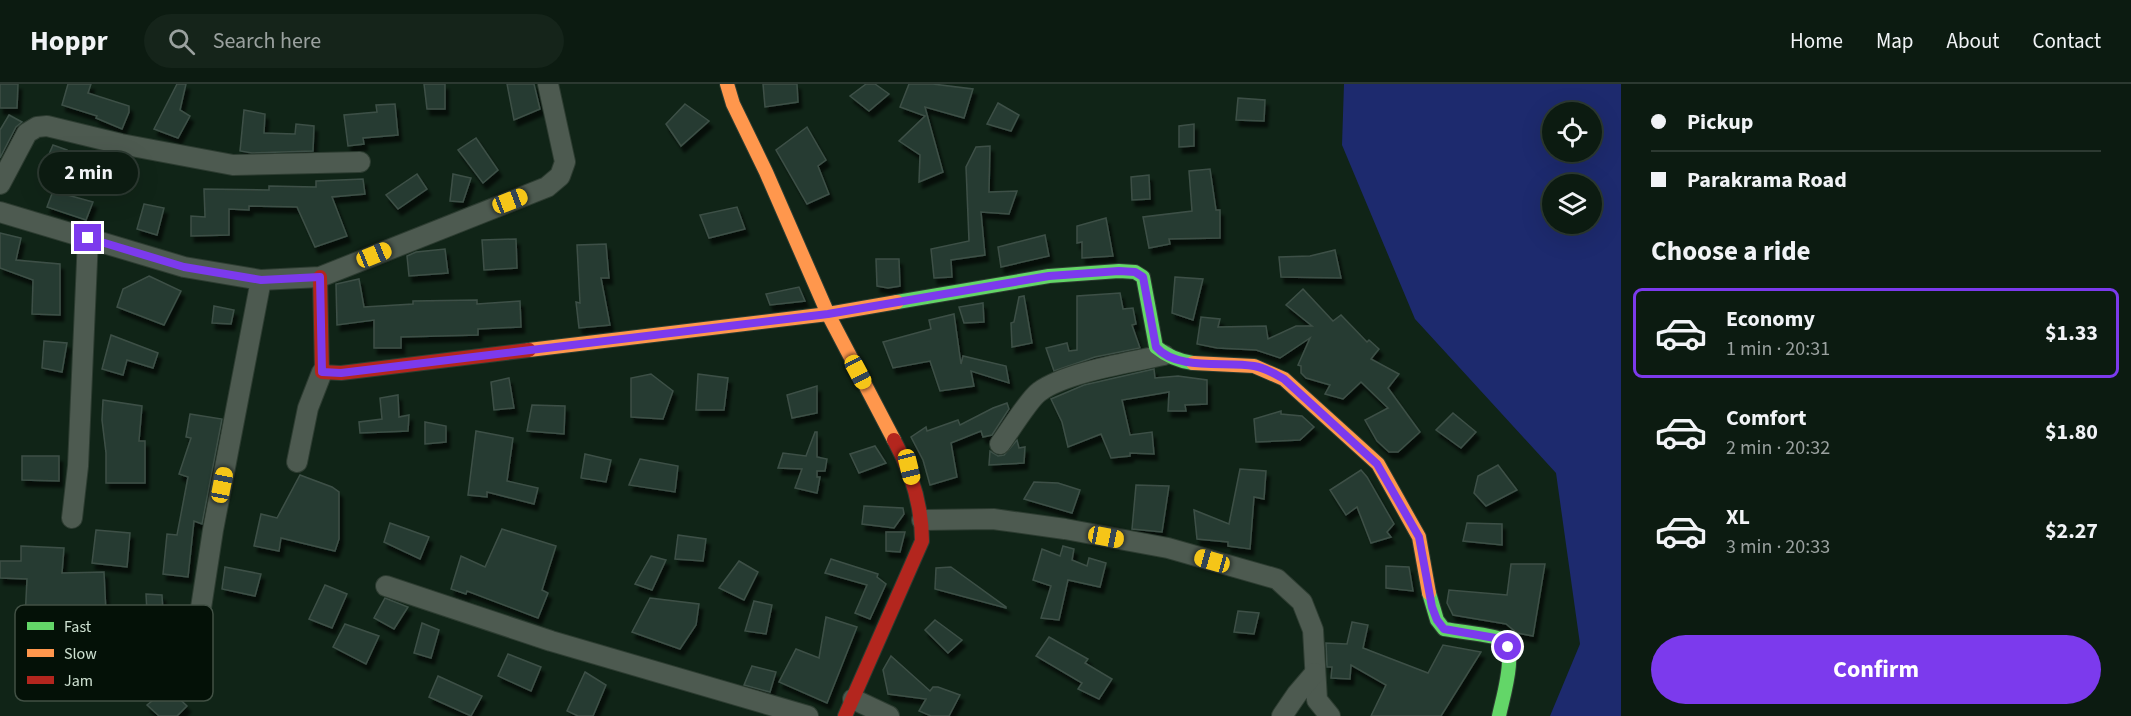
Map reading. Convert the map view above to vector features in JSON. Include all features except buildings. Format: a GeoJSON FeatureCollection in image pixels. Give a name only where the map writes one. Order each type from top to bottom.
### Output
{"type":"FeatureCollection","features":[{"type":"Feature","properties":{"kind":"street"},"geometry":{"type":"LineString","coordinates":[[0,212],[184,267],[261,280],[320,277],[547,187],[560,176],[565,162],[548,84]]}},
{"type":"Feature","properties":{"kind":"street"},"geometry":{"type":"LineString","coordinates":[[727,84],[733,104],[766,172],[828,314],[909,467],[922,520],[922,540],[849,707],[889,716]]}},
{"type":"Feature","properties":{"kind":"street"},"geometry":{"type":"LineString","coordinates":[[0,184],[27,133],[37,127],[47,126],[121,144],[233,165],[360,162]]}},
{"type":"Feature","properties":{"kind":"street"},"geometry":{"type":"LineString","coordinates":[[72,518],[78,466],[88,238]]}},
{"type":"Feature","properties":{"kind":"street"},"geometry":{"type":"LineString","coordinates":[[322,372],[341,373],[828,314],[1049,276],[1119,271],[1135,272],[1143,277],[1156,347],[1164,356]]}},
{"type":"Feature","properties":{"kind":"street"},"geometry":{"type":"LineString","coordinates":[[297,462],[308,408],[322,372],[320,277]]}},
{"type":"Feature","properties":{"kind":"street"},"geometry":{"type":"LineString","coordinates":[[201,605],[213,530],[261,280]]}},
{"type":"Feature","properties":{"kind":"street"},"geometry":{"type":"LineString","coordinates":[[1000,444],[1037,393],[1050,385],[1114,366],[1164,356],[1185,362],[1254,366],[1268,370],[1284,379],[1377,464],[1419,537],[1432,607],[1437,620],[1444,629],[1501,639],[1508,647],[1510,661],[1499,716]]}},
{"type":"Feature","properties":{"kind":"street"},"geometry":{"type":"LineString","coordinates":[[922,520],[993,519],[1065,529],[1168,548],[1277,579],[1302,602],[1313,630],[1317,700],[1330,716]]}},
{"type":"Feature","properties":{"kind":"street"},"geometry":{"type":"LineString","coordinates":[[386,586],[551,641],[808,716]]}},
{"type":"Feature","properties":{"kind":"street"},"geometry":{"type":"LineString","coordinates":[[1282,716],[1315,673]]}},
{"type":"Feature","properties":{"kind":"shaded area"},"geometry":{"type":"Polygon","coordinates":[[[1344,84],[1621,84],[1621,716],[1550,716],[1580,644],[1556,473],[1415,319],[1342,145],[1344,84]]]}},
{"type":"Feature","properties":{"kind":"traffic: fast"},"geometry":{"type":"LineString","coordinates":[[897,302],[1049,276],[1135,272],[1143,277],[1156,347],[1173,358],[1193,363]]}},
{"type":"Feature","properties":{"kind":"traffic: fast"},"geometry":{"type":"LineString","coordinates":[[1429,593],[1437,620],[1444,629],[1497,638],[1506,644],[1509,653],[1508,675],[1499,716]]}},
{"type":"Feature","properties":{"kind":"traffic: slow"},"geometry":{"type":"LineString","coordinates":[[727,84],[733,104],[766,172],[828,314],[894,440]]}},
{"type":"Feature","properties":{"kind":"traffic: slow"},"geometry":{"type":"LineString","coordinates":[[529,350],[828,314],[897,302]]}},
{"type":"Feature","properties":{"kind":"traffic: slow"},"geometry":{"type":"LineString","coordinates":[[1193,363],[1254,366],[1284,379],[1378,464],[1419,537],[1429,593]]}},
{"type":"Feature","properties":{"kind":"traffic: jam"},"geometry":{"type":"LineString","coordinates":[[320,277],[322,372],[341,373],[529,350]]}},
{"type":"Feature","properties":{"kind":"traffic: jam"},"geometry":{"type":"LineString","coordinates":[[845,716],[922,541],[920,514],[914,489],[906,464],[894,440]]}},
{"type":"Feature","properties":{"kind":"route"},"geometry":{"type":"LineString","coordinates":[[88,238],[184,267],[261,280],[320,277],[322,372],[341,373],[687,333],[828,314],[1049,276],[1135,272],[1143,277],[1156,347],[1164,356],[1185,362],[1254,366],[1268,370],[1284,379],[1377,464],[1419,537],[1432,607],[1437,620],[1444,629],[1501,639],[1508,647]]}}]}
